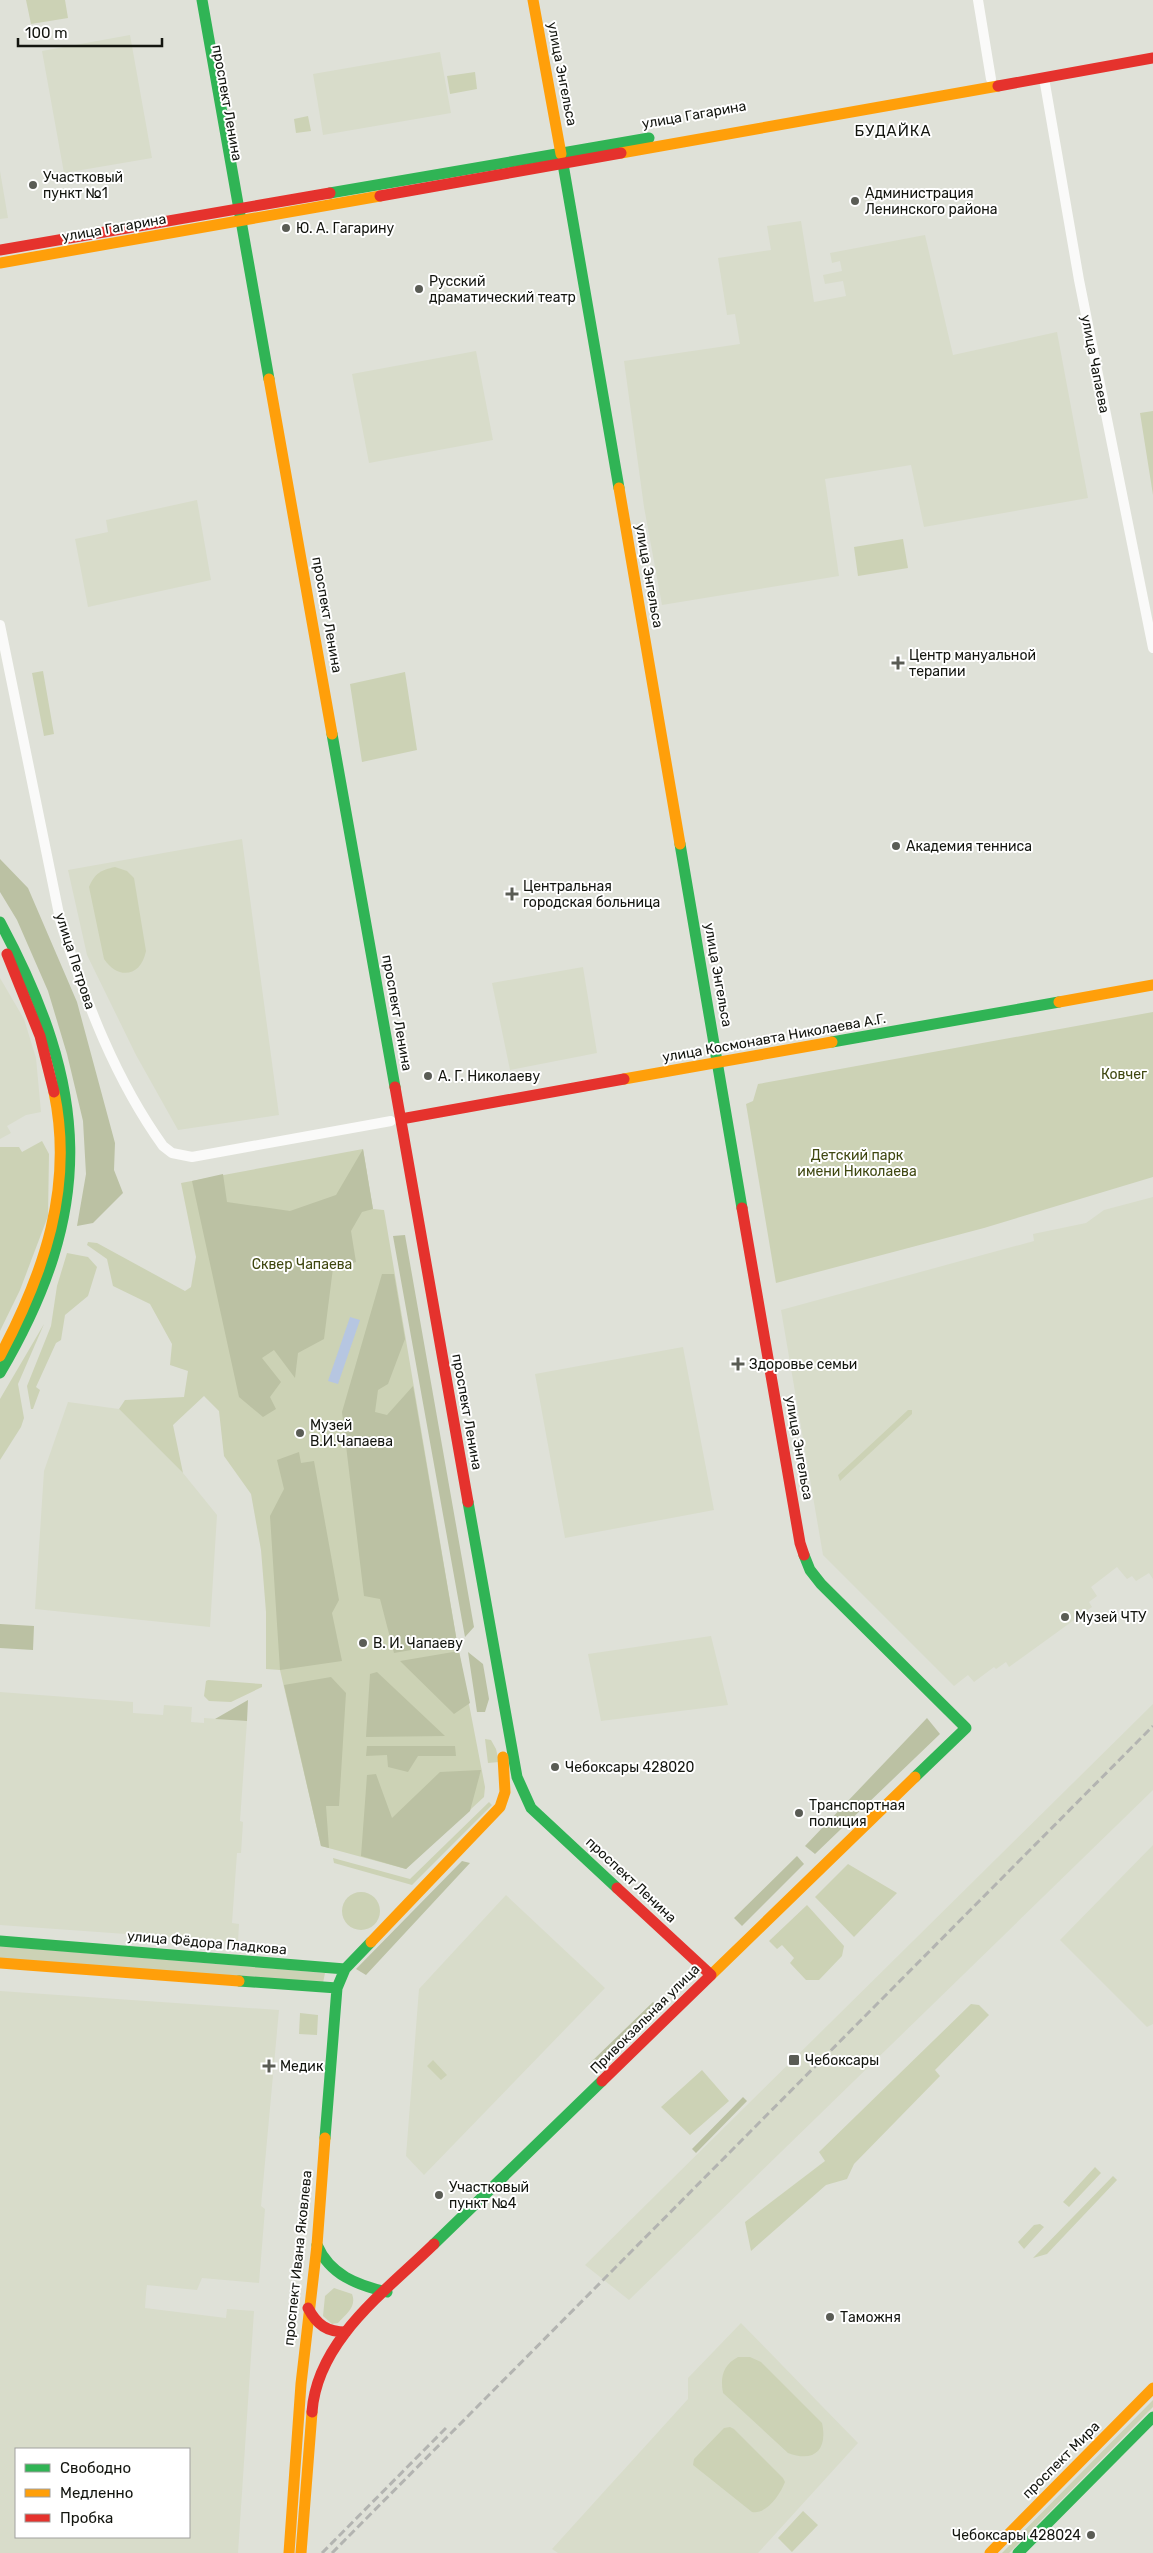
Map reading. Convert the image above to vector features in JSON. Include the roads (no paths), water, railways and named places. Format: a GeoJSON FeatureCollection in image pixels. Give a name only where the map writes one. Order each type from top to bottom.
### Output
{"type":"FeatureCollection","features":[{"type":"Feature","properties":{"kind":"main road","name":"проспект Ленина"},"geometry":{"type":"LineString","coordinates":[[193,0],[236,209]]}},
{"type":"Feature","properties":{"kind":"main road","name":"проспект Ленина"},"geometry":{"type":"LineString","coordinates":[[202,0],[238,222],[396,1120],[514,1768],[531,1808],[711,1975]]}},
{"type":"Feature","properties":{"kind":"main road","name":"улица Энгельса"},"geometry":{"type":"LineString","coordinates":[[533,0],[562,159],[796,1524],[805,1560],[821,1584],[966,1728]]}},
{"type":"Feature","properties":{"kind":"main road","name":"улица Гагарина"},"geometry":{"type":"LineString","coordinates":[[1043,74],[1153,50]]}},
{"type":"Feature","properties":{"kind":"main road","name":"улица Гагарина"},"geometry":{"type":"LineString","coordinates":[[0,263],[238,222],[562,159],[1043,74],[1153,58]]}},
{"type":"Feature","properties":{"kind":"main road","name":"улица Гагарина"},"geometry":{"type":"LineString","coordinates":[[0,250],[236,209],[562,159]]}},
{"type":"Feature","properties":{"kind":"main road"},"geometry":{"type":"LineString","coordinates":[[0,922],[28,974],[56,1057],[65,1105],[70,1162],[66,1206],[58,1244],[45,1287],[35,1311],[0,1373]]}},
{"type":"Feature","properties":{"kind":"main road"},"geometry":{"type":"LineString","coordinates":[[0,940],[27,1000],[42,1042],[57,1117],[60,1156],[58,1201],[44,1260],[17,1326],[0,1356]]}},
{"type":"Feature","properties":{"kind":"main road","name":"улица Космонавта Николаева А.Г."},"geometry":{"type":"LineString","coordinates":[[396,1120],[1153,985]]}},
{"type":"Feature","properties":{"kind":"main road","name":"проспект Ленина"},"geometry":{"type":"LineString","coordinates":[[396,1120],[504,1762],[506,1792],[500,1807]]}},
{"type":"Feature","properties":{"kind":"main road","name":"Привокзальная улица"},"geometry":{"type":"LineString","coordinates":[[346,2332],[966,1728]]}},
{"type":"Feature","properties":{"kind":"main road"},"geometry":{"type":"LineString","coordinates":[[345,1968],[500,1807],[516,1803],[531,1808]]}},
{"type":"Feature","properties":{"kind":"main road","name":"улица Фёдора Гладкова"},"geometry":{"type":"LineString","coordinates":[[0,1941],[345,1968]]}},
{"type":"Feature","properties":{"kind":"main road"},"geometry":{"type":"LineString","coordinates":[[65,1968],[67,1946]]}},
{"type":"Feature","properties":{"kind":"main road"},"geometry":{"type":"LineString","coordinates":[[0,1963],[336,1988]]}},
{"type":"Feature","properties":{"kind":"main road","name":"проспект Ивана Яковлева"},"geometry":{"type":"LineString","coordinates":[[289,2553],[308,2308],[317,2245],[336,1988],[345,1968]]}},
{"type":"Feature","properties":{"kind":"main road"},"geometry":{"type":"LineString","coordinates":[[317,2245],[323,2261],[334,2270],[365,2286],[387,2292]]}},
{"type":"Feature","properties":{"kind":"main road"},"geometry":{"type":"LineString","coordinates":[[308,2308],[320,2326],[332,2332],[346,2332]]}},
{"type":"Feature","properties":{"kind":"main road"},"geometry":{"type":"LineString","coordinates":[[302,2553],[313,2393],[325,2359],[346,2332]]}},
{"type":"Feature","properties":{"kind":"main road","name":"проспект Мира"},"geometry":{"type":"LineString","coordinates":[[990,2553],[1152,2391]]}},
{"type":"Feature","properties":{"kind":"main road"},"geometry":{"type":"LineString","coordinates":[[1018,2553],[1153,2417]]}},
{"type":"Feature","properties":{"kind":"street"},"geometry":{"type":"LineString","coordinates":[[978,0],[992,83]]}},
{"type":"Feature","properties":{"kind":"street","name":"улица Чапаева"},"geometry":{"type":"LineString","coordinates":[[1043,74],[1078,280],[1153,648]]}},
{"type":"Feature","properties":{"kind":"street","name":"улица Петрова"},"geometry":{"type":"LineString","coordinates":[[0,625],[61,924],[97,1025],[124,1083],[163,1146],[180,1156],[192,1157],[296,1138]]}},
{"type":"Feature","properties":{"kind":"street","name":"улица Космонавта Николаева А.Г."},"geometry":{"type":"LineString","coordinates":[[296,1138],[396,1120]]}},
{"type":"Feature","properties":{"kind":"water"},"geometry":{"type":"Polygon","coordinates":[[[350,1317],[360,1320],[338,1384],[328,1381],[350,1317]]]}},
{"type":"Feature","properties":{"kind":"railway"},"geometry":{"type":"LineString","coordinates":[[332,2553],[1153,1726]]}},
{"type":"Feature","properties":{"kind":"railway"},"geometry":{"type":"LineString","coordinates":[[322,2553],[447,2427]]}},
{"type":"Feature","properties":{"kind":"place","name":"Участковый пункт №1"},"geometry":{"type":"Point","coordinates":[33,185]}},
{"type":"Feature","properties":{"kind":"place","name":"Администрация Ленинского района"},"geometry":{"type":"Point","coordinates":[855,201]}},
{"type":"Feature","properties":{"kind":"place","name":"Ю. А. Гагарину"},"geometry":{"type":"Point","coordinates":[286,228]}},
{"type":"Feature","properties":{"kind":"place","name":"Русский драматический театр"},"geometry":{"type":"Point","coordinates":[419,289]}},
{"type":"Feature","properties":{"kind":"place","name":"Центр мануальной терапии"},"geometry":{"type":"Point","coordinates":[898,663]}},
{"type":"Feature","properties":{"kind":"place","name":"Академия тенниса"},"geometry":{"type":"Point","coordinates":[896,846]}},
{"type":"Feature","properties":{"kind":"place","name":"Центральная городская больница"},"geometry":{"type":"Point","coordinates":[512,894]}},
{"type":"Feature","properties":{"kind":"place","name":"А. Г. Николаеву"},"geometry":{"type":"Point","coordinates":[428,1076]}},
{"type":"Feature","properties":{"kind":"place","name":"Здоровье семьи"},"geometry":{"type":"Point","coordinates":[738,1364]}},
{"type":"Feature","properties":{"kind":"place","name":"Музей В.И.Чапаева"},"geometry":{"type":"Point","coordinates":[300,1433]}},
{"type":"Feature","properties":{"kind":"place","name":"Музей ЧТУ"},"geometry":{"type":"Point","coordinates":[1065,1617]}},
{"type":"Feature","properties":{"kind":"place","name":"В. И. Чапаеву"},"geometry":{"type":"Point","coordinates":[363,1643]}},
{"type":"Feature","properties":{"kind":"place","name":"Чебоксары 428020"},"geometry":{"type":"Point","coordinates":[555,1767]}},
{"type":"Feature","properties":{"kind":"place","name":"Транспортная полиция"},"geometry":{"type":"Point","coordinates":[799,1813]}},
{"type":"Feature","properties":{"kind":"place","name":"Чебоксары"},"geometry":{"type":"Point","coordinates":[794,2060]}},
{"type":"Feature","properties":{"kind":"place","name":"Медик"},"geometry":{"type":"Point","coordinates":[269,2066]}},
{"type":"Feature","properties":{"kind":"place","name":"Участковый пункт №4"},"geometry":{"type":"Point","coordinates":[439,2195]}},
{"type":"Feature","properties":{"kind":"place","name":"Таможня"},"geometry":{"type":"Point","coordinates":[830,2317]}},
{"type":"Feature","properties":{"kind":"place","name":"Чебоксары 428024"},"geometry":{"type":"Point","coordinates":[1091,2535]}},
{"type":"Feature","properties":{"kind":"district","name":"БУДАЙКА"},"geometry":{"type":"Point","coordinates":[893,131]}},
{"type":"Feature","properties":{"kind":"park label","name":"Ковчег"},"geometry":{"type":"Point","coordinates":[1124,1074]}},
{"type":"Feature","properties":{"kind":"park label","name":"Детский парк имени Николаева"},"geometry":{"type":"Point","coordinates":[857,1164]}},
{"type":"Feature","properties":{"kind":"park label","name":"Сквер Чапаева"},"geometry":{"type":"Point","coordinates":[302,1264]}}]}
